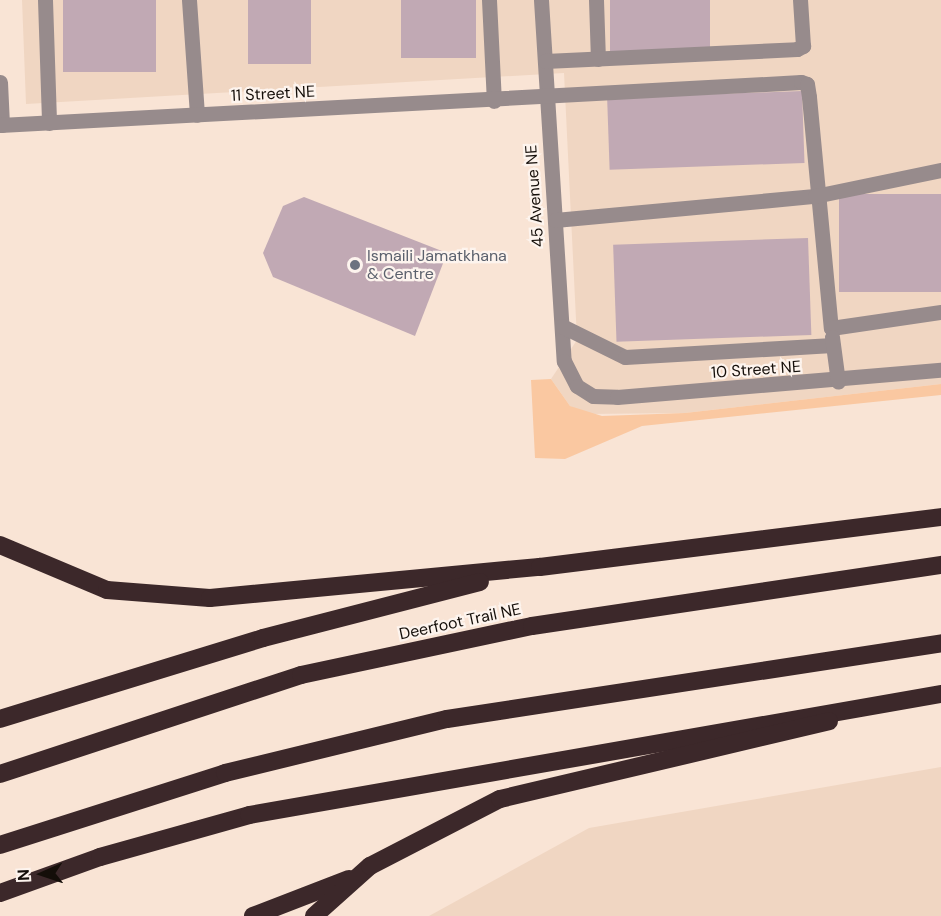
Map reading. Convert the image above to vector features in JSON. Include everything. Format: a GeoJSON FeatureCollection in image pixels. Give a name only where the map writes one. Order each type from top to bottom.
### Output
{"type":"FeatureCollection","features":[{"type":"Feature","properties":{"kind":"highway"},"geometry":{"type":"LineString","coordinates":[[0,545],[107,590],[210,598],[540,567],[941,517]]}},
{"type":"Feature","properties":{"kind":"highway","name":"Deerfoot Trail NE"},"geometry":{"type":"LineString","coordinates":[[0,774],[301,675],[532,626],[941,565]]}},
{"type":"Feature","properties":{"kind":"highway"},"geometry":{"type":"LineString","coordinates":[[0,719],[263,638],[540,567]]}},
{"type":"Feature","properties":{"kind":"highway"},"geometry":{"type":"LineString","coordinates":[[0,845],[225,773],[447,719],[941,643]]}},
{"type":"Feature","properties":{"kind":"highway"},"geometry":{"type":"LineString","coordinates":[[0,893],[100,857],[249,815],[941,694]]}},
{"type":"Feature","properties":{"kind":"highway"},"geometry":{"type":"LineString","coordinates":[[253,916],[362,873],[437,827],[500,800],[895,702]]}},
{"type":"Feature","properties":{"kind":"highway"},"geometry":{"type":"LineString","coordinates":[[314,916],[362,873]]}},
{"type":"Feature","properties":{"kind":"street"},"geometry":{"type":"LineString","coordinates":[[45,0],[49,123]]}},
{"type":"Feature","properties":{"kind":"street"},"geometry":{"type":"LineString","coordinates":[[189,0],[197,115]]}},
{"type":"Feature","properties":{"kind":"street"},"geometry":{"type":"LineString","coordinates":[[489,0],[494,102]]}},
{"type":"Feature","properties":{"kind":"street","name":"45 Avenue NE"},"geometry":{"type":"LineString","coordinates":[[541,0],[564,361],[577,386]]}},
{"type":"Feature","properties":{"kind":"street"},"geometry":{"type":"LineString","coordinates":[[596,0],[598,59]]}},
{"type":"Feature","properties":{"kind":"street"},"geometry":{"type":"LineString","coordinates":[[545,61],[797,49],[803,46],[800,0]]}},
{"type":"Feature","properties":{"kind":"street"},"geometry":{"type":"LineString","coordinates":[[0,82],[1,125]]}},
{"type":"Feature","properties":{"kind":"street","name":"11 Street NE"},"geometry":{"type":"LineString","coordinates":[[1,125],[494,102],[546,96],[807,84],[815,196]]}},
{"type":"Feature","properties":{"kind":"street"},"geometry":{"type":"LineString","coordinates":[[555,220],[815,196],[941,171]]}},
{"type":"Feature","properties":{"kind":"street"},"geometry":{"type":"LineString","coordinates":[[815,196],[838,382]]}},
{"type":"Feature","properties":{"kind":"street"},"geometry":{"type":"LineString","coordinates":[[831,328],[941,312]]}},
{"type":"Feature","properties":{"kind":"street"},"geometry":{"type":"LineString","coordinates":[[562,326],[625,357],[833,345]]}},
{"type":"Feature","properties":{"kind":"street","name":"10 Street NE"},"geometry":{"type":"LineString","coordinates":[[577,386],[593,396],[617,397],[838,382],[941,370]]}},
{"type":"Feature","properties":{"kind":"shaded area"},"geometry":{"type":"Polygon","coordinates":[[[22,0],[941,0],[941,384],[685,413],[586,414],[570,406],[551,379],[577,340],[564,73],[26,104],[22,0]]]}},
{"type":"Feature","properties":{"kind":"shaded area"},"geometry":{"type":"Polygon","coordinates":[[[551,379],[570,406],[602,416],[685,413],[941,384],[941,395],[642,426],[565,459],[535,458],[531,380],[551,379]]]}},
{"type":"Feature","properties":{"kind":"shaded area"},"geometry":{"type":"Polygon","coordinates":[[[941,767],[941,916],[429,916],[589,828],[941,767]]]}},
{"type":"Feature","properties":{"kind":"building"},"geometry":{"type":"Polygon","coordinates":[[[63,0],[156,0],[156,72],[63,72],[63,0]]]}},
{"type":"Feature","properties":{"kind":"building"},"geometry":{"type":"Polygon","coordinates":[[[248,0],[311,0],[311,64],[248,64],[248,0]]]}},
{"type":"Feature","properties":{"kind":"building"},"geometry":{"type":"Polygon","coordinates":[[[401,0],[476,0],[476,58],[401,58],[401,0]]]}},
{"type":"Feature","properties":{"kind":"building"},"geometry":{"type":"Polygon","coordinates":[[[610,0],[710,0],[710,51],[610,51],[610,0]]]}},
{"type":"Feature","properties":{"kind":"building"},"geometry":{"type":"Polygon","coordinates":[[[802,91],[805,163],[610,170],[607,98],[802,91]]]}},
{"type":"Feature","properties":{"kind":"building"},"geometry":{"type":"Polygon","coordinates":[[[839,194],[941,194],[941,292],[839,292],[839,194]]]}},
{"type":"Feature","properties":{"kind":"building","name":"Ismaili Jamatkhana & Centre"},"geometry":{"type":"Polygon","coordinates":[[[304,197],[447,253],[415,336],[273,277],[263,253],[283,206],[304,197]]]}},
{"type":"Feature","properties":{"kind":"building"},"geometry":{"type":"Polygon","coordinates":[[[808,238],[811,335],[617,342],[613,245],[808,238]]]}},
{"type":"Feature","properties":{"kind":"place","name":"Ismaili Jamatkhana & Centre"},"geometry":{"type":"Point","coordinates":[355,265]}}]}
